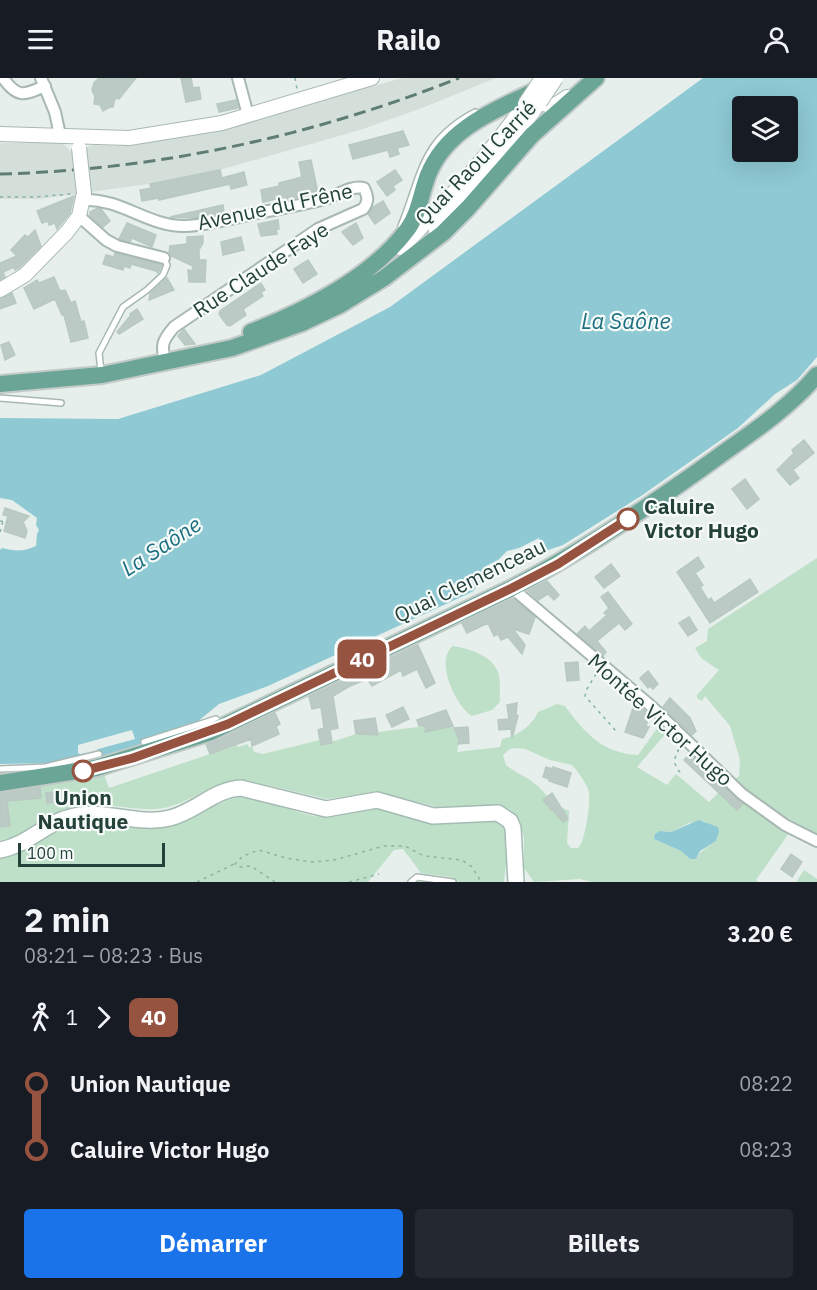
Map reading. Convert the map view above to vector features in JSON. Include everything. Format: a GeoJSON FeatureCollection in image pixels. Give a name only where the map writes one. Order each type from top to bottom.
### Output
{"type":"FeatureCollection","features":[{"type":"Feature","properties":{"kind":"main road","name":"Quai Raoul Carrié"},"geometry":{"type":"LineString","coordinates":[[187,356],[261,328],[295,312],[334,292],[365,272],[407,230],[433,165],[451,140],[468,125],[486,114],[561,78]]}},
{"type":"Feature","properties":{"kind":"main road","name":"Quai Raoul Carrié"},"geometry":{"type":"LineString","coordinates":[[0,384],[102,375],[232,348],[302,323],[340,305],[384,278],[443,233],[532,135],[595,78]]}},
{"type":"Feature","properties":{"kind":"main road","name":"Quai Clemenceau"},"geometry":{"type":"LineString","coordinates":[[0,783],[45,772],[80,771],[115,763],[222,727],[512,588],[558,564],[658,500],[771,418],[817,375]]}},
{"type":"Feature","properties":{"kind":"main road"},"geometry":{"type":"LineString","coordinates":[[0,850],[23,843],[60,820],[71,816],[91,814],[147,820],[171,818],[229,790],[241,788],[327,809],[377,800],[440,816],[498,813],[510,821],[513,828],[516,882]]}},
{"type":"Feature","properties":{"kind":"street"},"geometry":{"type":"LineString","coordinates":[[3,78],[17,93],[26,95],[43,82],[55,112],[60,135]]}},
{"type":"Feature","properties":{"kind":"street"},"geometry":{"type":"LineString","coordinates":[[238,78],[248,115]]}},
{"type":"Feature","properties":{"kind":"street"},"geometry":{"type":"LineString","coordinates":[[0,134],[60,135],[79,142],[129,138],[222,123],[372,78]]}},
{"type":"Feature","properties":{"kind":"street"},"geometry":{"type":"LineString","coordinates":[[544,78],[538,97],[540,102],[548,106],[555,106],[595,78]]}},
{"type":"Feature","properties":{"kind":"street"},"geometry":{"type":"LineString","coordinates":[[365,272],[400,248],[432,218],[499,141],[544,78]]}},
{"type":"Feature","properties":{"kind":"street"},"geometry":{"type":"LineString","coordinates":[[417,253],[505,150],[556,78]]}},
{"type":"Feature","properties":{"kind":"street"},"geometry":{"type":"LineString","coordinates":[[0,290],[25,275],[68,232],[79,216],[84,196],[79,142]]}},
{"type":"Feature","properties":{"kind":"street","name":"Avenue du Frêne"},"geometry":{"type":"LineString","coordinates":[[84,196],[111,202],[161,223],[184,226],[305,204],[357,187],[364,188]]}},
{"type":"Feature","properties":{"kind":"street","name":"Rue Claude Faye"},"geometry":{"type":"LineString","coordinates":[[165,362],[162,346],[166,336],[174,327],[318,229],[363,209],[368,202],[364,188]]}},
{"type":"Feature","properties":{"kind":"street"},"geometry":{"type":"LineString","coordinates":[[420,201],[423,211],[432,218],[443,217],[461,200]]}},
{"type":"Feature","properties":{"kind":"street"},"geometry":{"type":"LineString","coordinates":[[79,216],[106,240],[117,246],[164,258]]}},
{"type":"Feature","properties":{"kind":"street","name":"Montée Victor Hugo"},"geometry":{"type":"LineString","coordinates":[[512,588],[651,706],[725,779],[785,825],[817,841]]}},
{"type":"Feature","properties":{"kind":"lane","name":"Quai Raoul Carrié"},"geometry":{"type":"LineString","coordinates":[[394,243],[429,152],[444,134],[460,120],[544,78]]}},
{"type":"Feature","properties":{"kind":"lane"},"geometry":{"type":"LineString","coordinates":[[102,375],[99,353],[108,335],[123,307],[163,275],[167,265],[164,258]]}},
{"type":"Feature","properties":{"kind":"lane"},"geometry":{"type":"LineString","coordinates":[[0,398],[61,404]]}},
{"type":"Feature","properties":{"kind":"lane"},"geometry":{"type":"LineString","coordinates":[[144,742],[216,719],[222,727]]}},
{"type":"Feature","properties":{"kind":"lane"},"geometry":{"type":"LineString","coordinates":[[0,769],[45,772],[99,754]]}},
{"type":"Feature","properties":{"kind":"lane"},"geometry":{"type":"LineString","coordinates":[[411,882],[417,877],[453,882]]}},
{"type":"Feature","properties":{"kind":"path"},"geometry":{"type":"LineString","coordinates":[[0,197],[35,197],[74,193],[84,196]]}},
{"type":"Feature","properties":{"kind":"path"},"geometry":{"type":"LineString","coordinates":[[0,532],[2,521],[8,522]]}},
{"type":"Feature","properties":{"kind":"path"},"geometry":{"type":"LineString","coordinates":[[602,666],[588,686],[585,696],[616,731]]}},
{"type":"Feature","properties":{"kind":"path"},"geometry":{"type":"LineString","coordinates":[[682,774],[674,762],[678,750],[686,740]]}},
{"type":"Feature","properties":{"kind":"path"},"geometry":{"type":"LineString","coordinates":[[197,882],[234,864],[243,856],[259,850],[286,858],[312,862],[334,860],[384,846],[405,846],[424,856],[462,860],[471,866],[479,882]]}},
{"type":"Feature","properties":{"kind":"path"},"geometry":{"type":"LineString","coordinates":[[234,864],[239,867],[251,866],[275,882]]}},
{"type":"Feature","properties":{"kind":"path"},"geometry":{"type":"LineString","coordinates":[[349,882],[379,874]]}},
{"type":"Feature","properties":{"kind":"shaded area"},"geometry":{"type":"Polygon","coordinates":[[[402,78],[496,78],[360,130],[216,171],[156,183],[39,199],[0,199],[0,143],[63,143],[71,152],[93,145],[118,146],[227,127],[402,78]]]}},
{"type":"Feature","properties":{"kind":"green space"},"geometry":{"type":"Polygon","coordinates":[[[817,558],[817,834],[778,813],[734,780],[739,776],[740,760],[730,726],[705,696],[702,701],[697,698],[697,695],[719,670],[701,658],[695,648],[707,641],[708,629],[817,558]]]}},
{"type":"Feature","properties":{"kind":"green space"},"geometry":{"type":"Polygon","coordinates":[[[453,646],[471,650],[493,663],[500,680],[500,702],[492,710],[472,716],[454,694],[446,672],[448,653],[453,646]]]}},
{"type":"Feature","properties":{"kind":"green space"},"geometry":{"type":"Polygon","coordinates":[[[557,704],[565,706],[587,733],[604,746],[638,755],[661,723],[668,731],[637,767],[667,785],[676,774],[709,802],[719,792],[737,810],[745,803],[789,833],[756,880],[758,882],[592,882],[580,879],[534,882],[524,868],[524,839],[520,821],[511,810],[500,805],[437,807],[377,792],[327,799],[246,780],[214,787],[164,808],[143,809],[100,805],[81,808],[21,836],[0,840],[0,790],[51,784],[104,774],[109,788],[237,745],[238,747],[248,744],[249,748],[252,746],[254,752],[263,754],[320,740],[322,745],[356,734],[377,735],[378,732],[426,726],[426,732],[453,726],[459,740],[457,752],[500,747],[502,739],[523,730],[538,712],[557,704]],[[515,748],[503,755],[506,765],[542,790],[548,797],[543,800],[550,810],[560,807],[569,811],[567,843],[571,848],[578,848],[583,838],[588,811],[589,794],[583,780],[572,765],[550,760],[525,749],[515,748]],[[704,821],[689,823],[671,832],[660,831],[654,839],[681,851],[690,859],[696,859],[718,838],[712,826],[704,821]]]}},
{"type":"Feature","properties":{"kind":"green space"},"geometry":{"type":"Polygon","coordinates":[[[239,797],[258,799],[304,814],[323,817],[381,809],[438,824],[480,820],[496,821],[501,824],[507,836],[504,882],[459,882],[451,877],[421,873],[403,849],[394,850],[368,882],[0,882],[0,858],[20,852],[65,827],[96,822],[136,828],[157,828],[179,823],[218,804],[239,797]]]}},
{"type":"Feature","properties":{"kind":"green space"},"geometry":{"type":"Polygon","coordinates":[[[804,870],[817,879],[817,882],[796,882],[804,870]]]}},
{"type":"Feature","properties":{"kind":"water","name":"La Saône"},"geometry":{"type":"Polygon","coordinates":[[[703,78],[817,78],[817,357],[797,380],[775,394],[738,428],[641,496],[563,545],[545,551],[539,538],[507,551],[498,560],[486,566],[489,576],[472,592],[268,686],[219,704],[197,722],[144,739],[145,745],[100,758],[97,749],[52,763],[0,764],[0,550],[2,548],[23,550],[36,546],[39,530],[36,525],[37,518],[12,500],[0,498],[0,418],[118,419],[261,375],[390,307],[703,78]]]}},
{"type":"Feature","properties":{"kind":"water"},"geometry":{"type":"Polygon","coordinates":[[[699,820],[718,827],[719,832],[716,841],[700,851],[696,859],[690,859],[681,851],[654,839],[655,834],[660,831],[671,832],[699,820]]]}},
{"type":"Feature","properties":{"kind":"pier"},"geometry":{"type":"Polygon","coordinates":[[[132,730],[135,739],[78,753],[78,745],[132,730]]]}},
{"type":"Feature","properties":{"kind":"building"},"geometry":{"type":"Polygon","coordinates":[[[99,78],[136,78],[119,99],[115,98],[113,107],[103,111],[100,105],[94,104],[95,97],[92,90],[99,78]]]}},
{"type":"Feature","properties":{"kind":"building"},"geometry":{"type":"Polygon","coordinates":[[[181,78],[191,78],[193,88],[199,87],[201,99],[186,102],[181,78]]]}},
{"type":"Feature","properties":{"kind":"building"},"geometry":{"type":"Polygon","coordinates":[[[236,100],[238,108],[219,112],[217,104],[236,100]]]}},
{"type":"Feature","properties":{"kind":"building"},"geometry":{"type":"Polygon","coordinates":[[[403,131],[409,145],[397,148],[399,154],[390,157],[388,150],[353,159],[349,145],[403,131]]]}},
{"type":"Feature","properties":{"kind":"building"},"geometry":{"type":"Polygon","coordinates":[[[311,160],[318,193],[263,202],[261,190],[302,177],[299,162],[311,160]]]}},
{"type":"Feature","properties":{"kind":"building"},"geometry":{"type":"Polygon","coordinates":[[[220,170],[222,178],[244,172],[247,185],[231,189],[230,184],[159,200],[159,198],[142,201],[140,190],[151,188],[150,184],[220,170]]]}},
{"type":"Feature","properties":{"kind":"building"},"geometry":{"type":"Polygon","coordinates":[[[395,170],[402,180],[393,186],[395,190],[387,196],[377,182],[395,170]]]}},
{"type":"Feature","properties":{"kind":"building"},"geometry":{"type":"Polygon","coordinates":[[[74,196],[70,213],[57,229],[55,223],[49,225],[48,221],[42,223],[37,211],[74,196]]]}},
{"type":"Feature","properties":{"kind":"building"},"geometry":{"type":"Polygon","coordinates":[[[383,201],[390,213],[375,224],[368,214],[373,207],[383,201]]]}},
{"type":"Feature","properties":{"kind":"building"},"geometry":{"type":"Polygon","coordinates":[[[223,205],[224,213],[193,218],[170,217],[223,205]]]}},
{"type":"Feature","properties":{"kind":"building"},"geometry":{"type":"Polygon","coordinates":[[[98,208],[110,221],[103,227],[90,216],[90,212],[98,208]]]}},
{"type":"Feature","properties":{"kind":"building"},"geometry":{"type":"Polygon","coordinates":[[[278,220],[277,234],[261,236],[258,224],[278,220]]]}},
{"type":"Feature","properties":{"kind":"building"},"geometry":{"type":"Polygon","coordinates":[[[127,223],[156,235],[152,247],[132,238],[130,242],[119,239],[127,223]]]}},
{"type":"Feature","properties":{"kind":"building"},"geometry":{"type":"Polygon","coordinates":[[[356,223],[363,238],[353,245],[342,232],[356,223]]]}},
{"type":"Feature","properties":{"kind":"building"},"geometry":{"type":"Polygon","coordinates":[[[35,230],[41,246],[19,268],[15,270],[14,267],[3,272],[5,277],[0,280],[0,263],[17,256],[11,250],[25,235],[28,237],[35,230]]]}},
{"type":"Feature","properties":{"kind":"building"},"geometry":{"type":"Polygon","coordinates":[[[203,236],[199,260],[206,260],[205,282],[189,282],[188,270],[192,271],[193,266],[171,256],[170,246],[187,244],[187,237],[203,236]]]}},
{"type":"Feature","properties":{"kind":"building"},"geometry":{"type":"Polygon","coordinates":[[[241,237],[244,250],[223,255],[221,242],[241,237]]]}},
{"type":"Feature","properties":{"kind":"building"},"geometry":{"type":"Polygon","coordinates":[[[115,253],[162,265],[158,273],[131,264],[130,268],[124,266],[123,270],[103,264],[106,255],[114,257],[115,253]]]}},
{"type":"Feature","properties":{"kind":"building"},"geometry":{"type":"Polygon","coordinates":[[[308,260],[317,274],[303,283],[294,269],[308,260]]]}},
{"type":"Feature","properties":{"kind":"building"},"geometry":{"type":"Polygon","coordinates":[[[54,277],[60,291],[65,290],[71,303],[75,301],[81,322],[84,321],[88,338],[71,342],[64,315],[55,299],[34,309],[24,288],[37,280],[39,283],[54,277]]]}},
{"type":"Feature","properties":{"kind":"building"},"geometry":{"type":"Polygon","coordinates":[[[167,278],[174,290],[149,300],[150,294],[167,278]]]}},
{"type":"Feature","properties":{"kind":"building"},"geometry":{"type":"Polygon","coordinates":[[[261,283],[265,290],[261,292],[263,296],[243,309],[246,315],[230,326],[227,325],[219,314],[220,311],[261,283]]]}},
{"type":"Feature","properties":{"kind":"building"},"geometry":{"type":"Polygon","coordinates":[[[12,293],[16,303],[0,309],[0,299],[12,293]]]}},
{"type":"Feature","properties":{"kind":"building"},"geometry":{"type":"Polygon","coordinates":[[[137,309],[143,319],[119,334],[117,332],[130,314],[137,309]]]}},
{"type":"Feature","properties":{"kind":"building"},"geometry":{"type":"Polygon","coordinates":[[[184,329],[195,344],[185,345],[178,336],[184,329]]]}},
{"type":"Feature","properties":{"kind":"building"},"geometry":{"type":"Polygon","coordinates":[[[9,342],[15,355],[5,360],[1,345],[9,342]]]}},
{"type":"Feature","properties":{"kind":"building"},"geometry":{"type":"Polygon","coordinates":[[[804,440],[814,453],[793,470],[799,478],[790,485],[777,470],[794,453],[792,450],[804,440]]]}},
{"type":"Feature","properties":{"kind":"building"},"geometry":{"type":"Polygon","coordinates":[[[745,479],[759,499],[747,509],[732,489],[745,479]]]}},
{"type":"Feature","properties":{"kind":"building"},"geometry":{"type":"Polygon","coordinates":[[[5,508],[29,516],[23,522],[27,531],[25,538],[4,531],[8,516],[3,515],[5,508]]]}},
{"type":"Feature","properties":{"kind":"building"},"geometry":{"type":"Polygon","coordinates":[[[698,557],[704,567],[695,573],[703,585],[700,587],[708,600],[711,598],[714,603],[750,579],[758,592],[710,623],[677,572],[698,557]]]}},
{"type":"Feature","properties":{"kind":"building"},"geometry":{"type":"Polygon","coordinates":[[[611,564],[620,576],[604,588],[595,577],[611,564]]]}},
{"type":"Feature","properties":{"kind":"building"},"geometry":{"type":"Polygon","coordinates":[[[547,581],[559,595],[554,600],[548,594],[538,600],[528,591],[547,581]]]}},
{"type":"Feature","properties":{"kind":"building"},"geometry":{"type":"Polygon","coordinates":[[[608,592],[632,624],[625,630],[619,623],[597,641],[606,652],[603,656],[577,634],[585,626],[589,631],[607,615],[604,613],[609,608],[601,597],[608,592]]]}},
{"type":"Feature","properties":{"kind":"building"},"geometry":{"type":"Polygon","coordinates":[[[513,599],[535,617],[529,634],[513,629],[525,645],[522,654],[508,637],[501,640],[498,634],[494,636],[488,623],[467,633],[462,623],[513,599]]]}},
{"type":"Feature","properties":{"kind":"building"},"geometry":{"type":"Polygon","coordinates":[[[689,617],[697,630],[688,636],[679,623],[689,617]]]}},
{"type":"Feature","properties":{"kind":"building"},"geometry":{"type":"Polygon","coordinates":[[[418,645],[435,683],[426,688],[417,669],[403,676],[401,670],[372,686],[367,679],[350,686],[333,696],[338,728],[330,730],[332,743],[321,745],[318,730],[324,728],[321,707],[312,709],[309,697],[418,645]]]}},
{"type":"Feature","properties":{"kind":"building"},"geometry":{"type":"Polygon","coordinates":[[[578,662],[579,680],[567,681],[565,663],[578,662]]]}},
{"type":"Feature","properties":{"kind":"building"},"geometry":{"type":"Polygon","coordinates":[[[648,671],[658,684],[653,689],[650,686],[648,688],[640,678],[648,671]]]}},
{"type":"Feature","properties":{"kind":"building"},"geometry":{"type":"Polygon","coordinates":[[[670,698],[690,718],[696,731],[692,735],[663,707],[670,698]]]}},
{"type":"Feature","properties":{"kind":"building"},"geometry":{"type":"Polygon","coordinates":[[[635,702],[649,715],[646,726],[649,727],[643,738],[625,732],[635,702]]]}},
{"type":"Feature","properties":{"kind":"building"},"geometry":{"type":"Polygon","coordinates":[[[517,703],[516,715],[518,716],[512,738],[511,729],[499,730],[498,720],[509,719],[507,705],[517,703]]]}},
{"type":"Feature","properties":{"kind":"building"},"geometry":{"type":"Polygon","coordinates":[[[403,707],[409,719],[392,727],[386,715],[403,707]]]}},
{"type":"Feature","properties":{"kind":"building"},"geometry":{"type":"Polygon","coordinates":[[[446,710],[453,726],[425,732],[426,726],[419,726],[417,720],[446,710]]]}},
{"type":"Feature","properties":{"kind":"building"},"geometry":{"type":"Polygon","coordinates":[[[275,713],[280,724],[276,726],[279,734],[252,746],[251,739],[210,754],[206,744],[275,713]]]}},
{"type":"Feature","properties":{"kind":"building"},"geometry":{"type":"Polygon","coordinates":[[[375,718],[378,735],[356,734],[354,721],[375,718]]]}},
{"type":"Feature","properties":{"kind":"building"},"geometry":{"type":"Polygon","coordinates":[[[468,727],[469,743],[458,744],[459,740],[454,728],[468,727]]]}},
{"type":"Feature","properties":{"kind":"building"},"geometry":{"type":"Polygon","coordinates":[[[690,754],[743,804],[737,810],[684,760],[690,754]]]}},
{"type":"Feature","properties":{"kind":"building"},"geometry":{"type":"Polygon","coordinates":[[[546,767],[571,773],[567,787],[543,777],[546,767]]]}},
{"type":"Feature","properties":{"kind":"building"},"geometry":{"type":"Polygon","coordinates":[[[40,787],[41,798],[7,801],[10,826],[0,827],[0,793],[40,787]]]}},
{"type":"Feature","properties":{"kind":"building"},"geometry":{"type":"Polygon","coordinates":[[[58,792],[58,801],[47,803],[46,793],[58,792]]]}},
{"type":"Feature","properties":{"kind":"building"},"geometry":{"type":"Polygon","coordinates":[[[552,793],[568,819],[563,822],[543,800],[552,793]]]}},
{"type":"Feature","properties":{"kind":"building"},"geometry":{"type":"Polygon","coordinates":[[[791,854],[802,862],[792,877],[781,869],[791,854]]]}},
{"type":"Feature","properties":{"kind":"railway"},"geometry":{"type":"LineString","coordinates":[[0,174],[118,165],[234,146],[348,117],[459,78]]}},
{"type":"Feature","properties":{"kind":"bus line","name":"40"},"geometry":{"type":"LineString","coordinates":[[83,771],[133,758],[211,732],[512,588],[558,564],[628,519]]}},
{"type":"Feature","properties":{"kind":"place","name":"Caluire Victor Hugo"},"geometry":{"type":"Point","coordinates":[628,519]}},
{"type":"Feature","properties":{"kind":"place","name":"Union Nautique"},"geometry":{"type":"Point","coordinates":[83,771]}}]}
